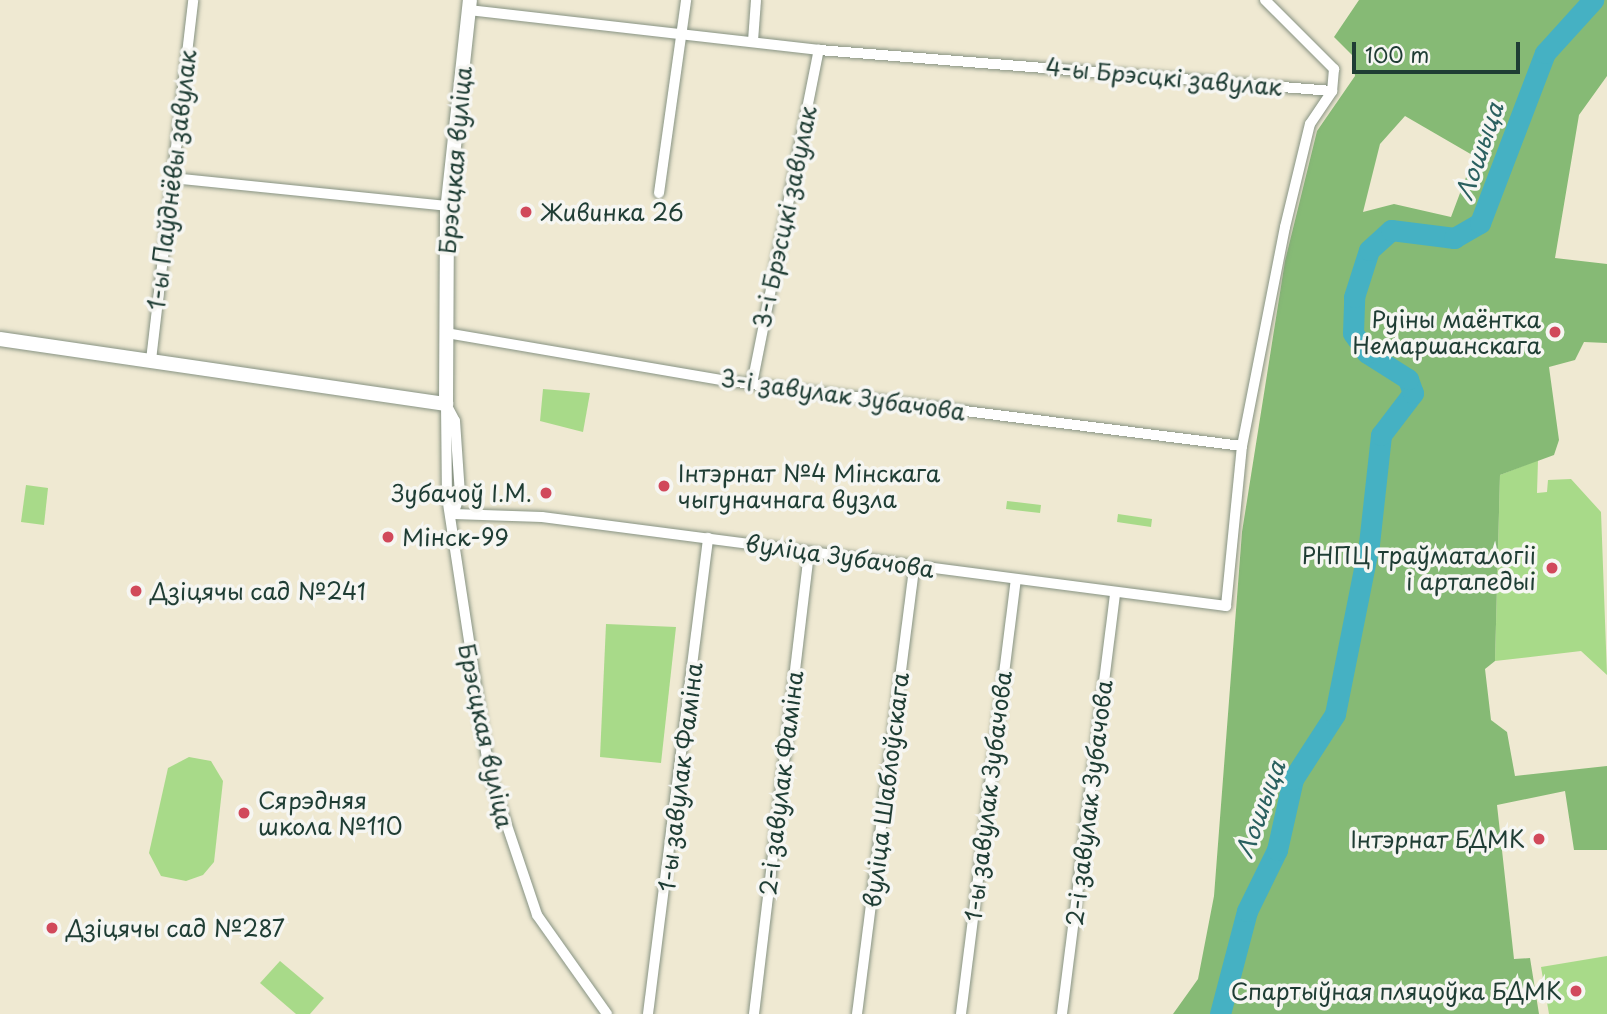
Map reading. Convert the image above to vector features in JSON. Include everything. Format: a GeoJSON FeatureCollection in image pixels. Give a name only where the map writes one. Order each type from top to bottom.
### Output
{"type":"FeatureCollection","features":[{"type":"Feature","properties":{"kind":"street","name":"1-ы Паўднёвы завулак"},"geometry":{"type":"LineString","coordinates":[[151,360],[193,0]]}},
{"type":"Feature","properties":{"kind":"street"},"geometry":{"type":"LineString","coordinates":[[659,193],[686,0]]}},
{"type":"Feature","properties":{"kind":"street"},"geometry":{"type":"LineString","coordinates":[[753,41],[756,0]]}},
{"type":"Feature","properties":{"kind":"street"},"geometry":{"type":"LineString","coordinates":[[1242,446],[1310,124],[1332,91],[1334,69],[1265,0]]}},
{"type":"Feature","properties":{"kind":"street","name":"4-ы Брэсцкі завулак"},"geometry":{"type":"LineString","coordinates":[[469,5],[819,50],[1332,91]]}},
{"type":"Feature","properties":{"kind":"street","name":"Брэсцкая вуліца"},"geometry":{"type":"LineString","coordinates":[[469,5],[447,206],[446,404],[454,421],[460,495],[453,514],[477,715],[504,829],[537,915],[607,1014]]}},
{"type":"Feature","properties":{"kind":"street","name":"3-і Брэсцкі завулак"},"geometry":{"type":"LineString","coordinates":[[752,384],[819,50]]}},
{"type":"Feature","properties":{"kind":"street"},"geometry":{"type":"LineString","coordinates":[[172,178],[447,206]]}},
{"type":"Feature","properties":{"kind":"street","name":"3-і завулак Зубачова"},"geometry":{"type":"LineString","coordinates":[[446,333],[752,384],[1242,446]]}},
{"type":"Feature","properties":{"kind":"street"},"geometry":{"type":"LineString","coordinates":[[0,339],[446,404]]}},
{"type":"Feature","properties":{"kind":"street","name":"вуліца Зубачова"},"geometry":{"type":"LineString","coordinates":[[453,514],[542,517],[1226,606],[1242,446]]}},
{"type":"Feature","properties":{"kind":"street","name":"1-ы завулак Фаміна"},"geometry":{"type":"LineString","coordinates":[[648,1014],[708,538]]}},
{"type":"Feature","properties":{"kind":"street","name":"2-і завулак Фаміна"},"geometry":{"type":"LineString","coordinates":[[754,1014],[809,552]]}},
{"type":"Feature","properties":{"kind":"street","name":"вуліца Шаблоўскага"},"geometry":{"type":"LineString","coordinates":[[857,1014],[914,566]]}},
{"type":"Feature","properties":{"kind":"street","name":"1-ы завулак Зубачова"},"geometry":{"type":"LineString","coordinates":[[961,1014],[1016,579]]}},
{"type":"Feature","properties":{"kind":"street","name":"2-і завулак Зубачова"},"geometry":{"type":"LineString","coordinates":[[1062,1014],[1115,593]]}},
{"type":"Feature","properties":{"kind":"green space"},"geometry":{"type":"Polygon","coordinates":[[[1359,0],[1607,0],[1607,76],[1579,115],[1555,258],[1607,264],[1607,343],[1584,342],[1575,360],[1549,367],[1559,440],[1554,455],[1500,475],[1495,661],[1485,669],[1491,720],[1507,732],[1515,776],[1607,766],[1607,850],[1574,850],[1565,791],[1497,805],[1514,959],[1530,958],[1539,1014],[1173,1014],[1198,979],[1214,896],[1242,532],[1285,261],[1317,131],[1355,76],[1352,55],[1334,37],[1359,0]],[[1405,116],[1380,144],[1363,212],[1394,204],[1451,217],[1474,156],[1405,116]]]}},
{"type":"Feature","properties":{"kind":"green space"},"geometry":{"type":"Polygon","coordinates":[[[543,389],[590,393],[583,432],[540,421],[543,389]]]}},
{"type":"Feature","properties":{"kind":"green space"},"geometry":{"type":"Polygon","coordinates":[[[1538,460],[1537,493],[1547,492],[1548,480],[1571,479],[1601,512],[1607,675],[1581,651],[1495,661],[1500,475],[1538,460]]]}},
{"type":"Feature","properties":{"kind":"green space"},"geometry":{"type":"Polygon","coordinates":[[[26,485],[48,488],[44,525],[21,522],[26,485]]]}},
{"type":"Feature","properties":{"kind":"green space"},"geometry":{"type":"Polygon","coordinates":[[[1007,501],[1041,505],[1040,513],[1006,509],[1007,501]]]}},
{"type":"Feature","properties":{"kind":"green space"},"geometry":{"type":"Polygon","coordinates":[[[1118,514],[1152,519],[1151,527],[1117,522],[1118,514]]]}},
{"type":"Feature","properties":{"kind":"green space"},"geometry":{"type":"Polygon","coordinates":[[[606,624],[676,627],[661,763],[600,757],[606,624]]]}},
{"type":"Feature","properties":{"kind":"green space"},"geometry":{"type":"Polygon","coordinates":[[[189,757],[211,761],[223,781],[214,862],[203,875],[186,881],[161,876],[149,853],[168,768],[189,757]]]}},
{"type":"Feature","properties":{"kind":"green space","name":"Спартыўная пляцоўка БДМК"},"geometry":{"type":"Polygon","coordinates":[[[1607,956],[1607,1014],[1549,1014],[1541,967],[1607,956]]]}},
{"type":"Feature","properties":{"kind":"green space"},"geometry":{"type":"Polygon","coordinates":[[[280,961],[324,998],[310,1014],[296,1014],[260,983],[280,961]]]}},
{"type":"Feature","properties":{"kind":"waterway","name":"Лошыца"},"geometry":{"type":"LineString","coordinates":[[1220,1014],[1247,911],[1277,850],[1293,779],[1335,714],[1369,544],[1381,435],[1413,393],[1408,379],[1367,353],[1353,333],[1354,297],[1369,250],[1391,230],[1454,238],[1480,223],[1545,53],[1593,0]]}},
{"type":"Feature","properties":{"kind":"place","name":"Живинка 26"},"geometry":{"type":"Point","coordinates":[526,212]}},
{"type":"Feature","properties":{"kind":"place","name":"Руіны маёнтка Немаршанскага"},"geometry":{"type":"Point","coordinates":[1555,332]}},
{"type":"Feature","properties":{"kind":"place","name":"Інтэрнат №4 Мінскага чыгуначнага вузла"},"geometry":{"type":"Point","coordinates":[664,486]}},
{"type":"Feature","properties":{"kind":"place","name":"Зубачоў І.М."},"geometry":{"type":"Point","coordinates":[546,493]}},
{"type":"Feature","properties":{"kind":"place","name":"Мінск-99"},"geometry":{"type":"Point","coordinates":[388,537]}},
{"type":"Feature","properties":{"kind":"place","name":"РНПЦ траўматалогіі і артапедыі"},"geometry":{"type":"Point","coordinates":[1552,568]}},
{"type":"Feature","properties":{"kind":"place","name":"Дзіцячы сад №241"},"geometry":{"type":"Point","coordinates":[136,591]}},
{"type":"Feature","properties":{"kind":"place","name":"Сярэдняя школа №110"},"geometry":{"type":"Point","coordinates":[244,813]}},
{"type":"Feature","properties":{"kind":"place","name":"Інтэрнат БДМК"},"geometry":{"type":"Point","coordinates":[1539,839]}},
{"type":"Feature","properties":{"kind":"place","name":"Дзіцячы сад №287"},"geometry":{"type":"Point","coordinates":[52,928]}},
{"type":"Feature","properties":{"kind":"place","name":"Спартыўная пляцоўка БДМК"},"geometry":{"type":"Point","coordinates":[1576,991]}}]}
